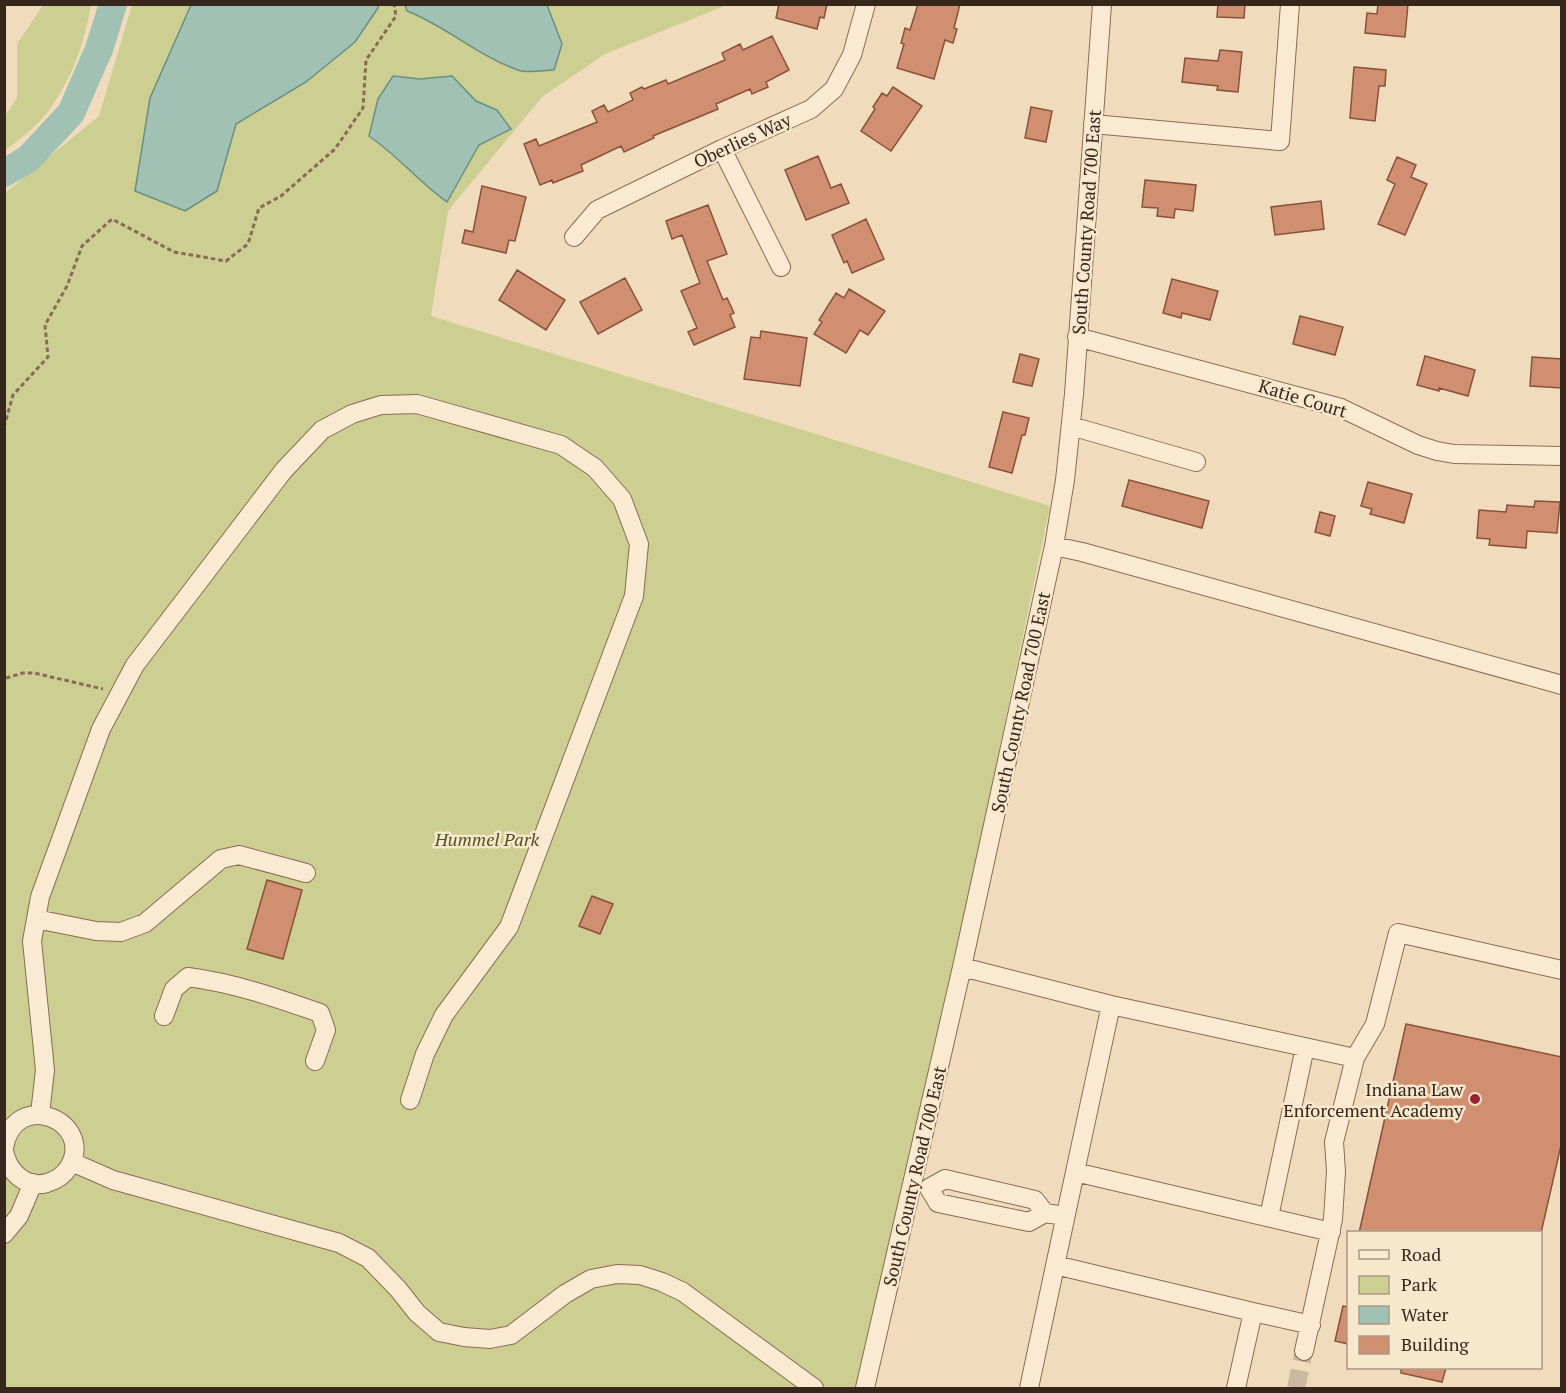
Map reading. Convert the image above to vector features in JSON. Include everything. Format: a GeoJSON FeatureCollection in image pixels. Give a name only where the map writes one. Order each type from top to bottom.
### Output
{"type":"FeatureCollection","features":[{"type":"Feature","properties":{"kind":"street","name":"Oberlies Way"},"geometry":{"type":"LineString","coordinates":[[574,237],[597,210],[722,149],[811,109],[834,89],[852,55],[866,4]]}},
{"type":"Feature","properties":{"kind":"street","name":"South County Road 700 East"},"geometry":{"type":"LineString","coordinates":[[866,1389],[920,1186],[962,967],[1054,546],[1071,426],[1102,4]]}},
{"type":"Feature","properties":{"kind":"street"},"geometry":{"type":"LineString","coordinates":[[1093,124],[1280,141],[1290,4]]}},
{"type":"Feature","properties":{"kind":"street"},"geometry":{"type":"LineString","coordinates":[[722,149],[781,267]]}},
{"type":"Feature","properties":{"kind":"street","name":"Katie Court"},"geometry":{"type":"LineString","coordinates":[[1077,337],[1341,408],[1418,445],[1437,451],[1454,454],[1562,456]]}},
{"type":"Feature","properties":{"kind":"street"},"geometry":{"type":"LineString","coordinates":[[40,1114],[45,1070],[32,941],[40,897],[101,729],[119,694],[135,665],[284,470],[322,430],[352,414],[381,405],[417,404],[561,445],[595,468],[622,499],[639,544],[634,596],[509,927],[444,1015],[425,1054],[411,1095]]}},
{"type":"Feature","properties":{"kind":"street"},"geometry":{"type":"LineString","coordinates":[[1071,426],[1196,462]]}},
{"type":"Feature","properties":{"kind":"street"},"geometry":{"type":"LineString","coordinates":[[1054,546],[1562,685]]}},
{"type":"Feature","properties":{"kind":"street"},"geometry":{"type":"LineString","coordinates":[[36,920],[96,931],[121,932],[145,923],[222,859],[239,855],[306,873]]}},
{"type":"Feature","properties":{"kind":"street"},"geometry":{"type":"LineString","coordinates":[[1304,1351],[1334,1219],[1336,1171],[1334,1143],[1355,1058],[1375,1024],[1398,933],[1562,970]]}},
{"type":"Feature","properties":{"kind":"street"},"geometry":{"type":"LineString","coordinates":[[962,967],[1110,1005],[1355,1058]]}},
{"type":"Feature","properties":{"kind":"street"},"geometry":{"type":"LineString","coordinates":[[164,1016],[174,989],[189,978],[216,981],[271,996],[320,1013],[326,1030],[315,1061]]}},
{"type":"Feature","properties":{"kind":"street"},"geometry":{"type":"LineString","coordinates":[[1029,1389],[1110,1005]]}},
{"type":"Feature","properties":{"kind":"street"},"geometry":{"type":"LineString","coordinates":[[1269,1218],[1305,1047]]}},
{"type":"Feature","properties":{"kind":"street"},"geometry":{"type":"LineString","coordinates":[[40,1114],[51,1116],[61,1122],[73,1140],[74,1151],[72,1162],[66,1172],[45,1184],[33,1183],[12,1172],[6,1161],[4,1150],[11,1128],[19,1120],[40,1114]]}},
{"type":"Feature","properties":{"kind":"street"},"geometry":{"type":"LineString","coordinates":[[72,1162],[113,1179],[339,1243],[368,1258],[417,1313],[439,1332],[456,1336],[490,1340],[511,1335],[565,1294],[591,1279],[616,1274],[640,1275],[683,1292],[814,1389]]}},
{"type":"Feature","properties":{"kind":"street"},"geometry":{"type":"LineString","coordinates":[[1075,1172],[1331,1232]]}},
{"type":"Feature","properties":{"kind":"street"},"geometry":{"type":"LineString","coordinates":[[920,1186],[945,1179],[1035,1200],[1045,1213],[1065,1216]]}},
{"type":"Feature","properties":{"kind":"street"},"geometry":{"type":"LineString","coordinates":[[4,1234],[19,1216],[33,1183]]}},
{"type":"Feature","properties":{"kind":"street"},"geometry":{"type":"LineString","coordinates":[[1055,1265],[1311,1325]]}},
{"type":"Feature","properties":{"kind":"street"},"geometry":{"type":"LineString","coordinates":[[1236,1389],[1252,1312]]}},
{"type":"Feature","properties":{"kind":"path"},"geometry":{"type":"LineString","coordinates":[[4,428],[13,395],[48,357],[45,325],[67,286],[82,246],[112,219],[174,252],[226,261],[234,256],[248,244],[259,208],[281,196],[335,149],[363,108],[366,60],[396,16],[394,4]]}},
{"type":"Feature","properties":{"kind":"path"},"geometry":{"type":"LineString","coordinates":[[6,678],[23,673],[34,673],[79,682],[119,694]]}},
{"type":"Feature","properties":{"kind":"green space"},"geometry":{"type":"Polygon","coordinates":[[[43,5],[91,5],[80,49],[63,89],[42,119],[5,151],[5,116],[17,98],[17,44],[43,5]]]}},
{"type":"Feature","properties":{"kind":"green space","name":"Hummel Park"},"geometry":{"type":"Polygon","coordinates":[[[132,5],[727,5],[605,54],[542,97],[448,211],[431,316],[1050,506],[874,1350],[858,1388],[5,1388],[5,193],[99,116],[132,5]]]}},
{"type":"Feature","properties":{"kind":"water"},"geometry":{"type":"Polygon","coordinates":[[[378,4],[378,8],[355,42],[306,82],[236,124],[217,191],[185,211],[135,191],[150,98],[191,5],[378,4]]]}},
{"type":"Feature","properties":{"kind":"water"},"geometry":{"type":"Polygon","coordinates":[[[405,5],[547,5],[562,44],[554,70],[526,72],[503,64],[407,11],[405,5]]]}},
{"type":"Feature","properties":{"kind":"water"},"geometry":{"type":"Polygon","coordinates":[[[393,76],[420,79],[452,76],[476,101],[497,110],[511,129],[479,145],[447,202],[369,136],[378,99],[393,76]]]}},
{"type":"Feature","properties":{"kind":"building"},"geometry":{"type":"Polygon","coordinates":[[[779,4],[827,4],[824,18],[820,17],[817,29],[776,18],[779,4]]]}},
{"type":"Feature","properties":{"kind":"building"},"geometry":{"type":"Polygon","coordinates":[[[918,4],[960,4],[953,43],[945,40],[934,79],[897,68],[904,44],[901,43],[905,28],[910,30],[918,4]]]}},
{"type":"Feature","properties":{"kind":"building"},"geometry":{"type":"Polygon","coordinates":[[[1218,4],[1245,4],[1244,18],[1217,17],[1218,4]]]}},
{"type":"Feature","properties":{"kind":"building"},"geometry":{"type":"Polygon","coordinates":[[[1378,4],[1408,4],[1405,37],[1365,33],[1367,13],[1377,14],[1378,4]]]}},
{"type":"Feature","properties":{"kind":"building"},"geometry":{"type":"Polygon","coordinates":[[[772,36],[789,70],[766,82],[768,87],[752,94],[750,89],[716,104],[718,109],[653,136],[654,138],[624,152],[621,146],[581,165],[583,171],[553,183],[552,180],[540,185],[524,144],[536,139],[539,146],[597,122],[592,111],[604,105],[608,112],[633,100],[630,93],[642,87],[644,89],[666,80],[668,84],[725,60],[722,53],[740,44],[743,50],[772,36]]]}},
{"type":"Feature","properties":{"kind":"building"},"geometry":{"type":"Polygon","coordinates":[[[1220,50],[1242,52],[1238,92],[1217,90],[1218,86],[1182,82],[1185,58],[1218,61],[1220,50]]]}},
{"type":"Feature","properties":{"kind":"building"},"geometry":{"type":"Polygon","coordinates":[[[1354,67],[1386,70],[1385,86],[1379,86],[1375,121],[1350,118],[1354,67]]]}},
{"type":"Feature","properties":{"kind":"building"},"geometry":{"type":"Polygon","coordinates":[[[893,87],[922,106],[891,151],[861,131],[882,93],[887,96],[893,87]]]}},
{"type":"Feature","properties":{"kind":"building"},"geometry":{"type":"Polygon","coordinates":[[[1031,107],[1052,111],[1046,142],[1025,138],[1031,107]]]}},
{"type":"Feature","properties":{"kind":"building"},"geometry":{"type":"Polygon","coordinates":[[[818,156],[831,188],[841,184],[849,203],[806,220],[785,170],[818,156]]]}},
{"type":"Feature","properties":{"kind":"building"},"geometry":{"type":"Polygon","coordinates":[[[1397,157],[1416,165],[1411,177],[1427,184],[1405,235],[1378,224],[1395,184],[1387,180],[1397,157]]]}},
{"type":"Feature","properties":{"kind":"building"},"geometry":{"type":"Polygon","coordinates":[[[1145,180],[1196,185],[1193,211],[1175,209],[1174,218],[1157,216],[1158,208],[1142,207],[1145,180]]]}},
{"type":"Feature","properties":{"kind":"building"},"geometry":{"type":"Polygon","coordinates":[[[482,186],[526,197],[515,241],[509,240],[506,253],[462,243],[465,230],[473,232],[482,186]]]}},
{"type":"Feature","properties":{"kind":"building"},"geometry":{"type":"Polygon","coordinates":[[[1321,201],[1324,229],[1275,235],[1271,207],[1321,201]]]}},
{"type":"Feature","properties":{"kind":"building"},"geometry":{"type":"Polygon","coordinates":[[[708,205],[727,254],[707,261],[723,300],[727,298],[734,313],[730,315],[735,327],[694,345],[688,332],[697,328],[681,291],[700,283],[682,235],[672,239],[666,221],[708,205]]]}},
{"type":"Feature","properties":{"kind":"building"},"geometry":{"type":"Polygon","coordinates":[[[866,219],[884,259],[852,273],[847,261],[844,263],[832,235],[866,219]]]}},
{"type":"Feature","properties":{"kind":"building"},"geometry":{"type":"Polygon","coordinates":[[[517,270],[565,300],[546,330],[499,300],[517,270]]]}},
{"type":"Feature","properties":{"kind":"building"},"geometry":{"type":"Polygon","coordinates":[[[625,278],[642,310],[598,334],[580,302],[625,278]]]}},
{"type":"Feature","properties":{"kind":"building"},"geometry":{"type":"Polygon","coordinates":[[[1172,279],[1218,291],[1210,320],[1182,313],[1181,318],[1163,313],[1172,279]]]}},
{"type":"Feature","properties":{"kind":"building"},"geometry":{"type":"Polygon","coordinates":[[[849,289],[885,311],[868,335],[860,330],[846,353],[814,334],[822,322],[819,320],[836,293],[844,298],[849,289]]]}},
{"type":"Feature","properties":{"kind":"building"},"geometry":{"type":"Polygon","coordinates":[[[1300,316],[1343,327],[1335,355],[1293,344],[1300,316]]]}},
{"type":"Feature","properties":{"kind":"building"},"geometry":{"type":"Polygon","coordinates":[[[761,331],[807,338],[800,386],[744,379],[751,337],[760,338],[761,331]]]}},
{"type":"Feature","properties":{"kind":"building"},"geometry":{"type":"Polygon","coordinates":[[[1020,354],[1039,359],[1032,386],[1013,382],[1020,354]]]}},
{"type":"Feature","properties":{"kind":"building"},"geometry":{"type":"Polygon","coordinates":[[[1425,356],[1475,370],[1468,396],[1417,385],[1425,356]]]}},
{"type":"Feature","properties":{"kind":"building"},"geometry":{"type":"Polygon","coordinates":[[[1532,357],[1562,359],[1562,388],[1530,386],[1532,357]]]}},
{"type":"Feature","properties":{"kind":"building"},"geometry":{"type":"Polygon","coordinates":[[[1003,412],[1029,418],[1012,473],[989,467],[1003,412]]]}},
{"type":"Feature","properties":{"kind":"building"},"geometry":{"type":"Polygon","coordinates":[[[1129,480],[1209,501],[1202,528],[1122,506],[1129,480]]]}},
{"type":"Feature","properties":{"kind":"building"},"geometry":{"type":"Polygon","coordinates":[[[1368,482],[1412,494],[1404,523],[1370,514],[1372,509],[1361,506],[1368,482]]]}},
{"type":"Feature","properties":{"kind":"building"},"geometry":{"type":"Polygon","coordinates":[[[1535,501],[1560,502],[1557,533],[1527,531],[1526,548],[1489,545],[1490,539],[1477,538],[1479,510],[1506,512],[1507,505],[1534,507],[1535,501]]]}},
{"type":"Feature","properties":{"kind":"building"},"geometry":{"type":"Polygon","coordinates":[[[1320,512],[1335,516],[1330,536],[1315,532],[1320,512]]]}},
{"type":"Feature","properties":{"kind":"building"},"geometry":{"type":"Polygon","coordinates":[[[267,880],[302,890],[283,959],[247,949],[267,880]]]}},
{"type":"Feature","properties":{"kind":"building"},"geometry":{"type":"Polygon","coordinates":[[[592,896],[613,904],[600,934],[579,926],[592,896]]]}},
{"type":"Feature","properties":{"kind":"building","name":"Indiana Law Enforcement Academy"},"geometry":{"type":"Polygon","coordinates":[[[1406,1024],[1562,1057],[1562,1141],[1541,1231],[1359,1231],[1406,1024]]]}},
{"type":"Feature","properties":{"kind":"building"},"geometry":{"type":"Polygon","coordinates":[[[1343,1306],[1347,1307],[1347,1344],[1335,1341],[1343,1306]]]}},
{"type":"Feature","properties":{"kind":"building"},"geometry":{"type":"Polygon","coordinates":[[[1401,1369],[1446,1369],[1442,1382],[1401,1373],[1401,1369]]]}},
{"type":"Feature","properties":{"kind":"waterway"},"geometry":{"type":"LineString","coordinates":[[4,173],[28,159],[71,113],[99,49],[113,4]]}},
{"type":"Feature","properties":{"kind":"tunnel"},"geometry":{"type":"LineString","coordinates":[[1296,1388],[1304,1351]]}},
{"type":"Feature","properties":{"kind":"place","name":"Indiana Law Enforcement Academy"},"geometry":{"type":"Point","coordinates":[1475,1099]}}]}
